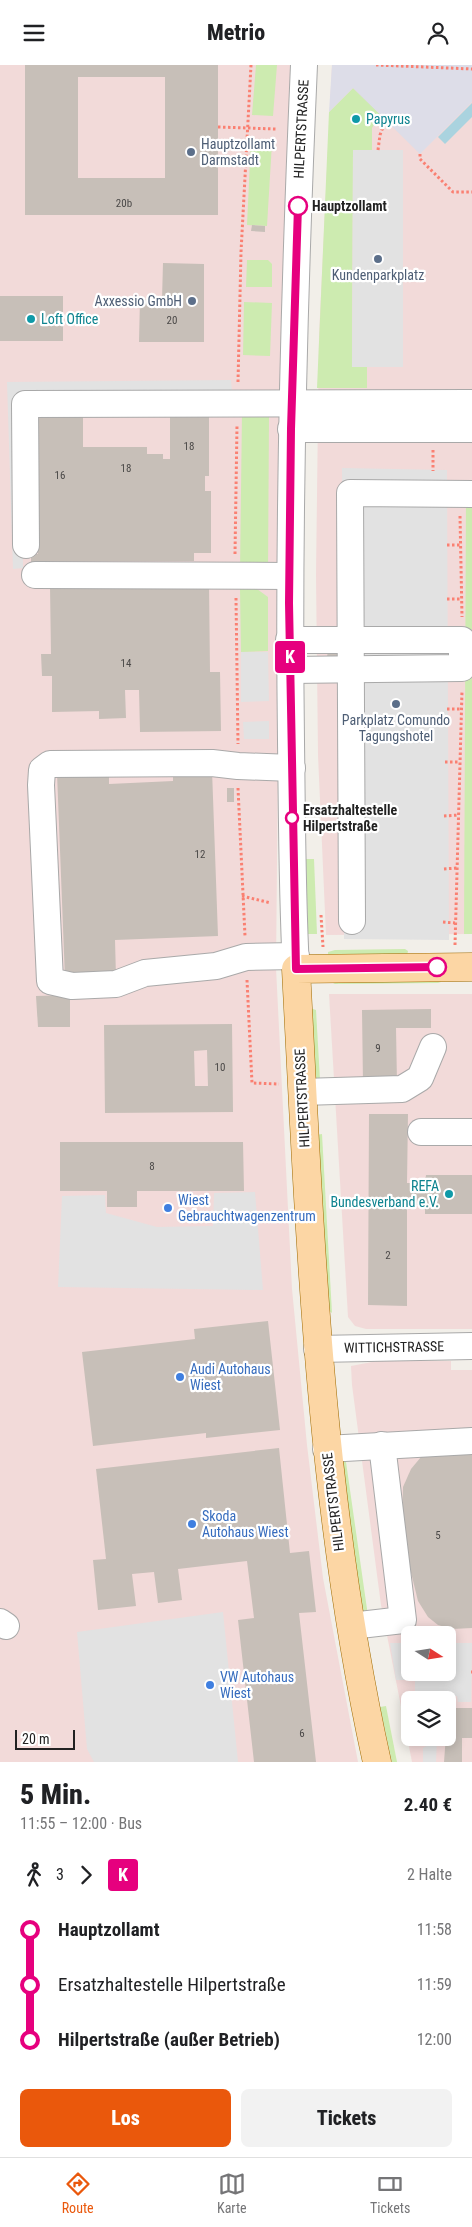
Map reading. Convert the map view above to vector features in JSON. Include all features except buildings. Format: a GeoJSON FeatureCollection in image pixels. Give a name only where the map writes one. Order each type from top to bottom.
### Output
{"type":"FeatureCollection","features":[{"type":"Feature","properties":{"kind":"main road"},"geometry":{"type":"LineString","coordinates":[[296,962],[472,967]]}},
{"type":"Feature","properties":{"kind":"main road","name":"HILPERTSTRASSE"},"geometry":{"type":"LineString","coordinates":[[296,962],[317,1349],[326,1449],[339,1561],[378,1762]]}},
{"type":"Feature","properties":{"kind":"street","name":"HILPERTSTRASSE"},"geometry":{"type":"LineString","coordinates":[[296,962],[289,576],[291,416],[304,65]]}},
{"type":"Feature","properties":{"kind":"street"},"geometry":{"type":"LineString","coordinates":[[291,416],[472,403]]}},
{"type":"Feature","properties":{"kind":"street"},"geometry":{"type":"LineString","coordinates":[[26,545],[25,404],[291,416],[433,429],[472,429]]}},
{"type":"Feature","properties":{"kind":"street"},"geometry":{"type":"LineString","coordinates":[[352,921],[350,493],[466,493]]}},
{"type":"Feature","properties":{"kind":"street"},"geometry":{"type":"LineString","coordinates":[[35,575],[289,576]]}},
{"type":"Feature","properties":{"kind":"street"},"geometry":{"type":"LineString","coordinates":[[290,640],[467,640],[462,668],[352,667],[290,669]]}},
{"type":"Feature","properties":{"kind":"street"},"geometry":{"type":"LineString","coordinates":[[292,768],[171,762],[50,764],[42,770],[41,785],[50,981],[72,985],[116,984],[145,973],[216,966],[242,958],[296,962]]}},
{"type":"Feature","properties":{"kind":"street"},"geometry":{"type":"LineString","coordinates":[[302,1092],[402,1089],[420,1078],[433,1047]]}},
{"type":"Feature","properties":{"kind":"street"},"geometry":{"type":"LineString","coordinates":[[421,1132],[472,1132]]}},
{"type":"Feature","properties":{"kind":"street","name":"WITTICHSTRASSE"},"geometry":{"type":"LineString","coordinates":[[317,1349],[472,1346]]}},
{"type":"Feature","properties":{"kind":"street"},"geometry":{"type":"LineString","coordinates":[[326,1449],[472,1441]]}},
{"type":"Feature","properties":{"kind":"street"},"geometry":{"type":"LineString","coordinates":[[351,1626],[403,1620],[382,1445]]}},
{"type":"Feature","properties":{"kind":"path"},"geometry":{"type":"LineString","coordinates":[[376,65],[472,69]]}},
{"type":"Feature","properties":{"kind":"path"},"geometry":{"type":"LineString","coordinates":[[378,150],[380,135],[386,119]]}},
{"type":"Feature","properties":{"kind":"path"},"geometry":{"type":"LineString","coordinates":[[218,127],[276,129]]}},
{"type":"Feature","properties":{"kind":"path"},"geometry":{"type":"LineString","coordinates":[[420,154],[420,159],[453,192],[472,192]]}},
{"type":"Feature","properties":{"kind":"path"},"geometry":{"type":"LineString","coordinates":[[433,429],[433,494]]}},
{"type":"Feature","properties":{"kind":"path"},"geometry":{"type":"LineString","coordinates":[[466,493],[460,545],[461,599],[467,640]]}},
{"type":"Feature","properties":{"kind":"path"},"geometry":{"type":"LineString","coordinates":[[447,545],[460,545]]}},
{"type":"Feature","properties":{"kind":"path"},"geometry":{"type":"LineString","coordinates":[[447,599],[461,599]]}},
{"type":"Feature","properties":{"kind":"path"},"geometry":{"type":"LineString","coordinates":[[455,945],[462,668]]}},
{"type":"Feature","properties":{"kind":"path"},"geometry":{"type":"LineString","coordinates":[[447,709],[461,709]]}},
{"type":"Feature","properties":{"kind":"path"},"geometry":{"type":"LineString","coordinates":[[445,762],[460,762]]}},
{"type":"Feature","properties":{"kind":"path"},"geometry":{"type":"LineString","coordinates":[[444,816],[459,815]]}},
{"type":"Feature","properties":{"kind":"path"},"geometry":{"type":"LineString","coordinates":[[444,869],[457,868]]}},
{"type":"Feature","properties":{"kind":"path"},"geometry":{"type":"LineString","coordinates":[[242,896],[276,904]]}},
{"type":"Feature","properties":{"kind":"path"},"geometry":{"type":"LineString","coordinates":[[321,915],[324,950]]}},
{"type":"Feature","properties":{"kind":"path"},"geometry":{"type":"LineString","coordinates":[[443,922],[455,923]]}},
{"type":"Feature","properties":{"kind":"shaded area"},"geometry":{"type":"Polygon","coordinates":[[[0,65],[292,65],[281,441],[276,968],[292,1289],[307,1445],[323,1578],[358,1762],[0,1762],[0,65]]]}},
{"type":"Feature","properties":{"kind":"shaded area"},"geometry":{"type":"Polygon","coordinates":[[[332,65],[472,65],[472,934],[326,935],[318,755],[316,575],[319,336],[332,65]]]}},
{"type":"Feature","properties":{"kind":"shaded area"},"geometry":{"type":"Polygon","coordinates":[[[332,65],[472,65],[472,102],[420,154],[353,88],[329,112],[332,65]]]}},
{"type":"Feature","properties":{"kind":"shaded area","name":"Kundenparkplatz"},"geometry":{"type":"Polygon","coordinates":[[[353,150],[403,150],[403,367],[352,367],[353,150]]]}},
{"type":"Feature","properties":{"kind":"shaded area"},"geometry":{"type":"Polygon","coordinates":[[[231,380],[232,392],[22,396],[23,568],[13,569],[7,382],[231,380]]]}},
{"type":"Feature","properties":{"kind":"shaded area","name":"Parkplatz Comundo Tagungshotel"},"geometry":{"type":"Polygon","coordinates":[[[342,468],[447,470],[449,940],[344,939],[342,468]]]}},
{"type":"Feature","properties":{"kind":"shaded area"},"geometry":{"type":"Polygon","coordinates":[[[241,652],[268,652],[269,701],[241,702],[241,652]]]}},
{"type":"Feature","properties":{"kind":"shaded area"},"geometry":{"type":"Polygon","coordinates":[[[269,721],[269,739],[244,739],[243,722],[269,721]]]}},
{"type":"Feature","properties":{"kind":"shaded area"},"geometry":{"type":"Polygon","coordinates":[[[329,994],[472,994],[472,1329],[366,1329],[355,1326],[348,1317],[329,994]]]}},
{"type":"Feature","properties":{"kind":"shaded area"},"geometry":{"type":"Polygon","coordinates":[[[255,1192],[263,1290],[58,1287],[62,1196],[105,1195],[106,1213],[157,1227],[213,1226],[214,1193],[255,1192]]]}},
{"type":"Feature","properties":{"kind":"shaded area"},"geometry":{"type":"Polygon","coordinates":[[[377,1361],[451,1361],[451,1370],[472,1370],[472,1762],[412,1762],[409,1746],[456,1746],[456,1691],[401,1691],[401,1706],[381,1605],[351,1366],[377,1361]]]}},
{"type":"Feature","properties":{"kind":"shaded area"},"geometry":{"type":"Polygon","coordinates":[[[223,1612],[238,1762],[94,1762],[87,1749],[77,1632],[223,1612]]]}},
{"type":"Feature","properties":{"kind":"shaded area"},"geometry":{"type":"Polygon","coordinates":[[[390,1643],[401,1643],[401,1680],[396,1680],[390,1643]]]}},
{"type":"Feature","properties":{"kind":"shaded area"},"geometry":{"type":"Polygon","coordinates":[[[456,1643],[472,1643],[471,1702],[458,1702],[456,1691],[415,1691],[415,1681],[456,1681],[456,1643]]]}},
{"type":"Feature","properties":{"kind":"shaded area"},"geometry":{"type":"Polygon","coordinates":[[[426,1746],[437,1746],[436,1762],[423,1762],[423,1748],[426,1746]]]}},
{"type":"Feature","properties":{"kind":"green space"},"geometry":{"type":"Polygon","coordinates":[[[256,65],[277,65],[273,116],[252,115],[256,65]]]}},
{"type":"Feature","properties":{"kind":"green space"},"geometry":{"type":"Polygon","coordinates":[[[353,88],[380,114],[372,128],[372,150],[353,151],[352,366],[367,367],[367,388],[317,388],[329,112],[353,88]]]}},
{"type":"Feature","properties":{"kind":"green space"},"geometry":{"type":"Polygon","coordinates":[[[251,139],[270,140],[272,143],[267,226],[247,225],[251,139]]]}},
{"type":"Feature","properties":{"kind":"green space"},"geometry":{"type":"Polygon","coordinates":[[[247,260],[268,260],[272,264],[272,287],[246,287],[247,260]]]}},
{"type":"Feature","properties":{"kind":"green space"},"geometry":{"type":"Polygon","coordinates":[[[244,302],[272,303],[270,356],[243,355],[244,302]]]}},
{"type":"Feature","properties":{"kind":"green space"},"geometry":{"type":"Polygon","coordinates":[[[242,411],[265,412],[269,417],[268,572],[240,572],[242,411]]]}},
{"type":"Feature","properties":{"kind":"green space"},"geometry":{"type":"Polygon","coordinates":[[[466,500],[472,501],[472,934],[464,934],[466,500]]]}},
{"type":"Feature","properties":{"kind":"green space"},"geometry":{"type":"Polygon","coordinates":[[[240,589],[257,589],[268,597],[268,651],[241,652],[240,589]]]}},
{"type":"Feature","properties":{"kind":"green space"},"geometry":{"type":"Polygon","coordinates":[[[306,859],[314,859],[317,934],[308,934],[306,859]]]}},
{"type":"Feature","properties":{"kind":"green space"},"geometry":{"type":"Polygon","coordinates":[[[405,949],[408,951],[407,956],[328,955],[328,952],[335,950],[405,949]]]}},
{"type":"Feature","properties":{"kind":"green space"},"geometry":{"type":"Polygon","coordinates":[[[441,977],[441,982],[438,983],[335,984],[329,981],[441,977]]]}},
{"type":"Feature","properties":{"kind":"green space"},"geometry":{"type":"Polygon","coordinates":[[[310,1008],[316,1010],[320,1080],[313,1077],[310,1008]]]}},
{"type":"Feature","properties":{"kind":"green space"},"geometry":{"type":"Polygon","coordinates":[[[322,1134],[332,1313],[326,1308],[316,1135],[322,1134]]]}},
{"type":"Feature","properties":{"kind":"green space"},"geometry":{"type":"Polygon","coordinates":[[[345,1455],[368,1616],[361,1608],[341,1459],[345,1455]]]}},
{"type":"Feature","properties":{"kind":"green space"},"geometry":{"type":"Polygon","coordinates":[[[386,1706],[397,1762],[392,1762],[380,1707],[386,1706]]]}},
{"type":"Feature","properties":{"kind":"water"},"geometry":{"type":"Polygon","coordinates":[[[472,103],[472,117],[445,144],[438,137],[472,103]]]}},
{"type":"Feature","properties":{"kind":"bus line","name":"K"},"geometry":{"type":"LineString","coordinates":[[298,206],[291,429],[289,603],[296,969],[437,967]]}},
{"type":"Feature","properties":{"kind":"place","name":"Papyrus"},"geometry":{"type":"Point","coordinates":[356,119]}},
{"type":"Feature","properties":{"kind":"place","name":"Hauptzollamt Darmstadt"},"geometry":{"type":"Point","coordinates":[191,152]}},
{"type":"Feature","properties":{"kind":"place","name":"Hauptzollamt"},"geometry":{"type":"Point","coordinates":[298,206]}},
{"type":"Feature","properties":{"kind":"place","name":"Kundenparkplatz"},"geometry":{"type":"Point","coordinates":[378,259]}},
{"type":"Feature","properties":{"kind":"place","name":"Axxessio GmbH"},"geometry":{"type":"Point","coordinates":[192,301]}},
{"type":"Feature","properties":{"kind":"place","name":"Loft Office"},"geometry":{"type":"Point","coordinates":[31,319]}},
{"type":"Feature","properties":{"kind":"place","name":"Parkplatz Comundo Tagungshotel"},"geometry":{"type":"Point","coordinates":[396,704]}},
{"type":"Feature","properties":{"kind":"place","name":"Ersatzhaltestelle Hilpertstraße"},"geometry":{"type":"Point","coordinates":[292,818]}},
{"type":"Feature","properties":{"kind":"place","name":"REFA Bundesverband e.V."},"geometry":{"type":"Point","coordinates":[449,1194]}},
{"type":"Feature","properties":{"kind":"place","name":"Wiest Gebrauchtwagenzentrum"},"geometry":{"type":"Point","coordinates":[168,1208]}},
{"type":"Feature","properties":{"kind":"place","name":"Audi Autohaus Wiest"},"geometry":{"type":"Point","coordinates":[180,1377]}},
{"type":"Feature","properties":{"kind":"place","name":"Skoda Autohaus Wiest"},"geometry":{"type":"Point","coordinates":[192,1524]}},
{"type":"Feature","properties":{"kind":"place","name":"VW Autohaus Wiest"},"geometry":{"type":"Point","coordinates":[210,1685]}}]}
